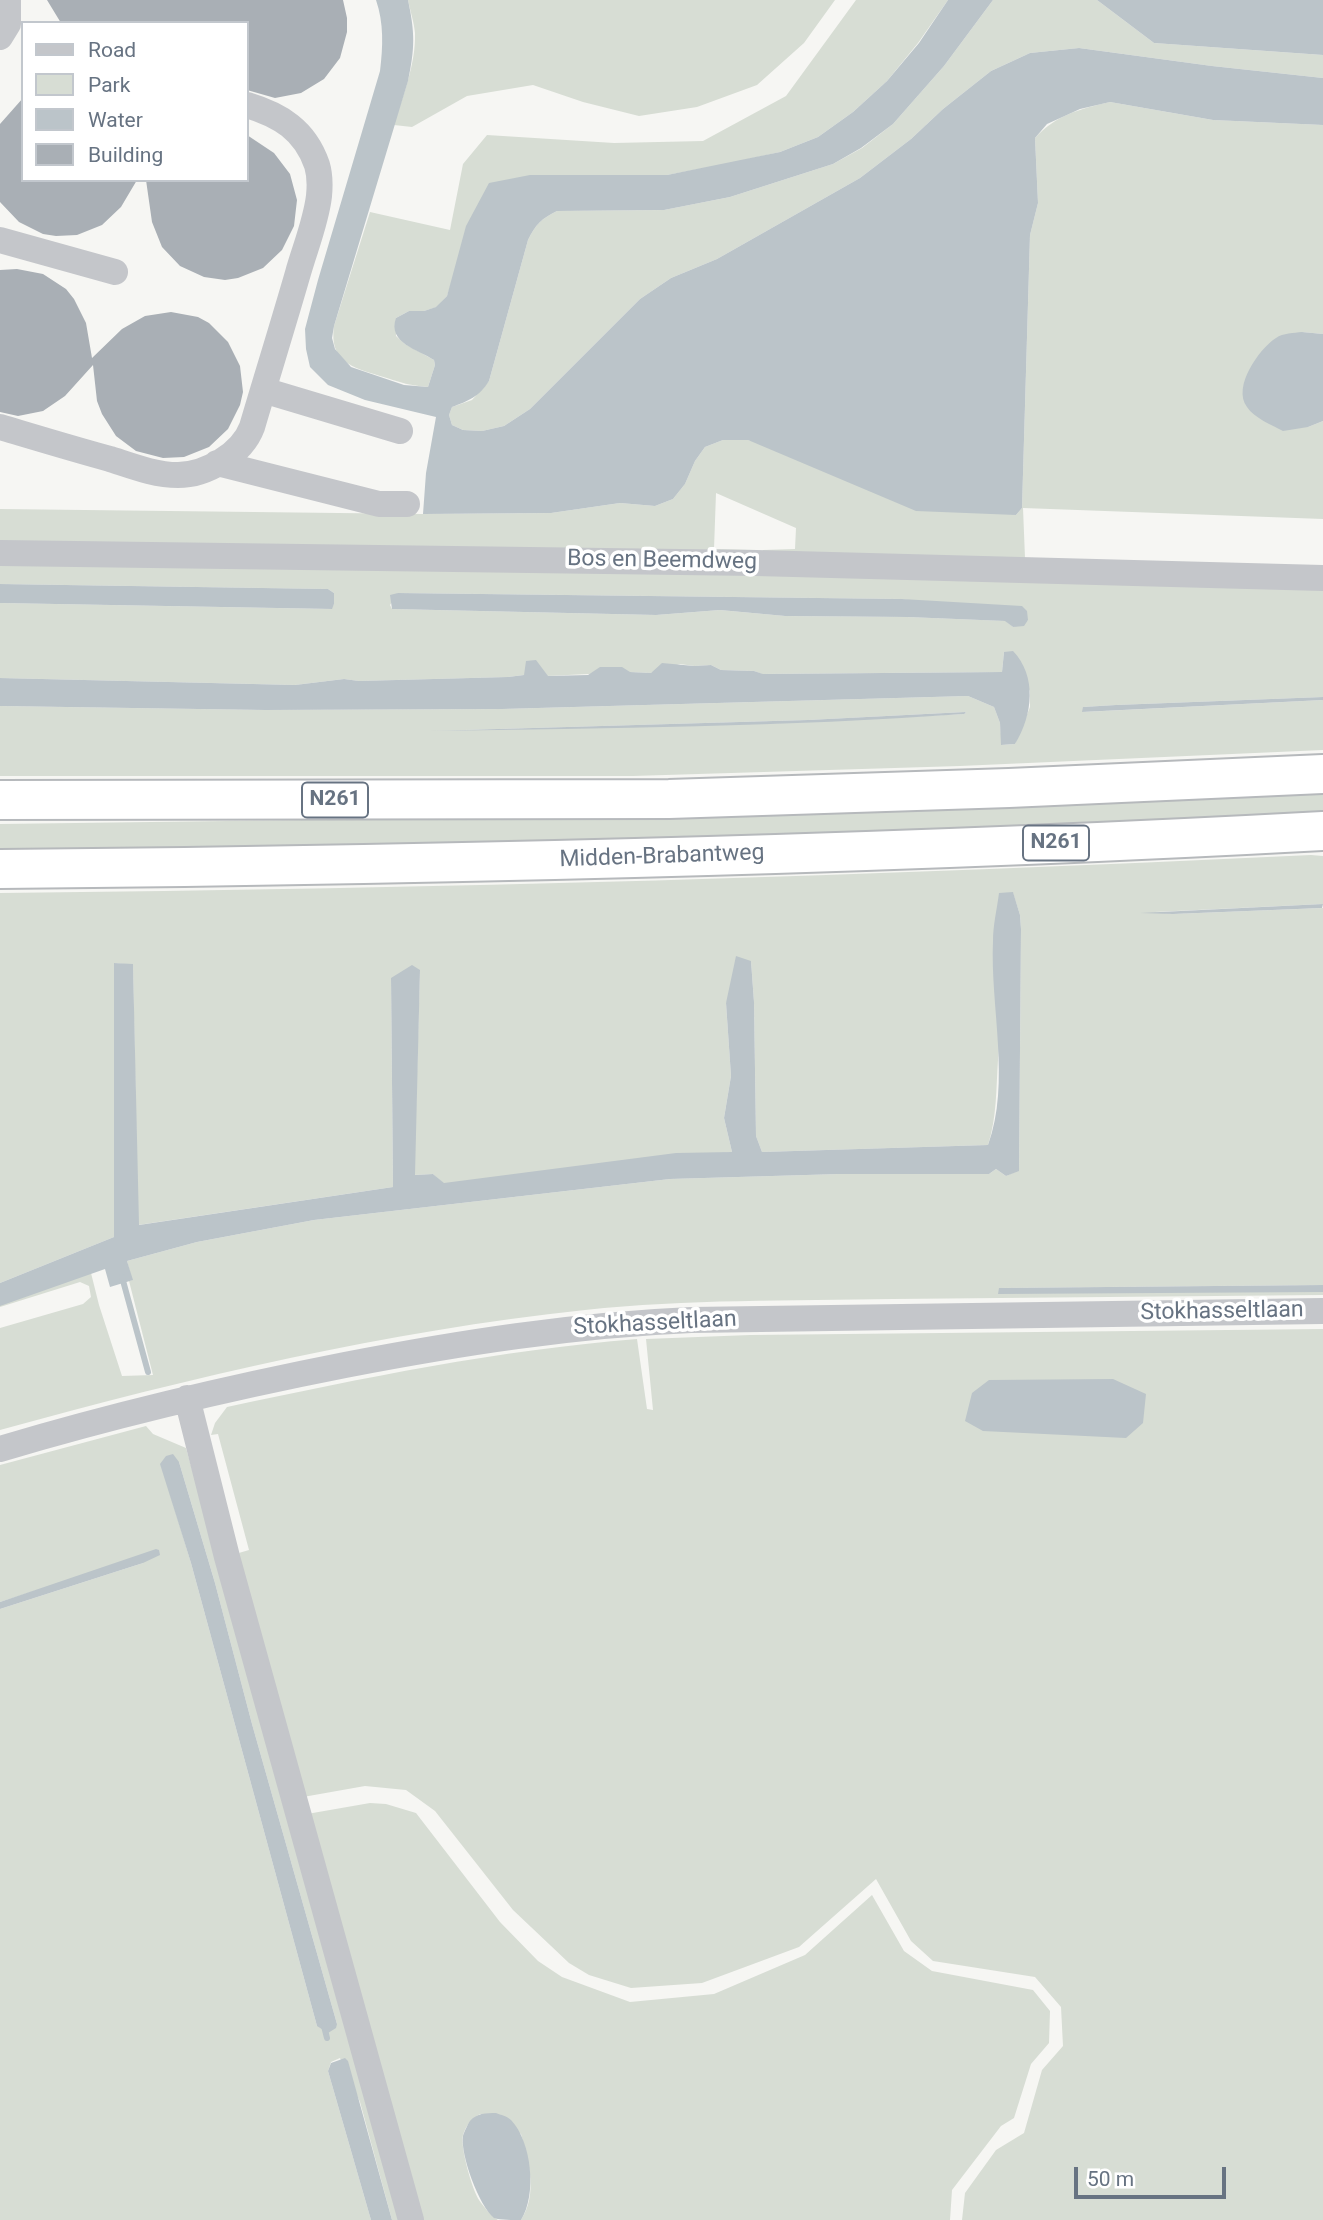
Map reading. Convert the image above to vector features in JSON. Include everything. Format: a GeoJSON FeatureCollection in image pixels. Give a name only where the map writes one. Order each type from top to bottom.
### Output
{"type":"FeatureCollection","features":[{"type":"Feature","properties":{"kind":"highway","name":"N261"},"geometry":{"type":"LineString","coordinates":[[0,800],[682,799],[1023,788],[1323,774]]}},
{"type":"Feature","properties":{"kind":"highway","name":"Midden-Brabantweg"},"geometry":{"type":"LineString","coordinates":[[0,869],[664,857],[1323,831]]}},
{"type":"Feature","properties":{"kind":"street"},"geometry":{"type":"LineString","coordinates":[[0,427],[158,473],[181,475],[204,470],[217,463],[237,448],[250,433],[318,206],[320,184],[316,164],[307,146],[293,129],[274,114],[248,105]]}},
{"type":"Feature","properties":{"kind":"street"},"geometry":{"type":"LineString","coordinates":[[0,240],[115,272]]}},
{"type":"Feature","properties":{"kind":"street"},"geometry":{"type":"LineString","coordinates":[[263,390],[400,431]]}},
{"type":"Feature","properties":{"kind":"street"},"geometry":{"type":"LineString","coordinates":[[217,463],[379,504],[407,504]]}},
{"type":"Feature","properties":{"kind":"street","name":"Bos en Beemdweg"},"geometry":{"type":"LineString","coordinates":[[0,553],[742,562],[1323,578]]}},
{"type":"Feature","properties":{"kind":"street","name":"Stokhasseltlaan"},"geometry":{"type":"LineString","coordinates":[[0,1448],[187,1398],[401,1354],[630,1322],[1323,1311]]}},
{"type":"Feature","properties":{"kind":"street"},"geometry":{"type":"LineString","coordinates":[[187,1398],[228,1561],[411,2220]]}},
{"type":"Feature","properties":{"kind":"green space"},"geometry":{"type":"Polygon","coordinates":[[[408,0],[835,0],[804,43],[757,85],[697,107],[639,116],[583,102],[533,85],[467,96],[412,127],[394,125],[415,45],[408,0]]]}},
{"type":"Feature","properties":{"kind":"green space"},"geometry":{"type":"Polygon","coordinates":[[[856,0],[948,0],[887,81],[853,112],[818,137],[780,152],[667,175],[600,177],[456,269],[447,296],[437,307],[424,311],[409,311],[396,318],[396,336],[434,360],[428,387],[403,383],[360,369],[339,355],[333,338],[334,326],[370,212],[450,230],[463,164],[487,135],[614,143],[703,141],[786,96],[856,0]]]}},
{"type":"Feature","properties":{"kind":"green space"},"geometry":{"type":"Polygon","coordinates":[[[993,0],[1097,0],[1154,43],[1323,55],[1323,78],[1079,48],[1030,53],[991,71],[860,178],[717,259],[671,278],[640,299],[530,409],[504,426],[482,431],[463,430],[452,425],[449,415],[452,407],[472,400],[489,381],[528,240],[543,219],[557,211],[664,210],[730,197],[833,164],[862,148],[893,124],[944,66],[993,0]]]}},
{"type":"Feature","properties":{"kind":"green space"},"geometry":{"type":"Polygon","coordinates":[[[1110,102],[1213,120],[1323,125],[1323,334],[1302,332],[1308,427],[1323,421],[1323,519],[1023,508],[1025,558],[762,556],[763,550],[795,549],[796,528],[716,493],[714,549],[757,550],[757,556],[0,547],[0,509],[423,514],[551,513],[620,503],[655,506],[673,499],[685,484],[695,461],[705,447],[723,440],[748,440],[1016,515],[1022,508],[1030,235],[1038,203],[1035,138],[1060,118],[1110,102]]]}},
{"type":"Feature","properties":{"kind":"green space"},"geometry":{"type":"Polygon","coordinates":[[[0,559],[1323,585],[1323,697],[1083,707],[1083,712],[1323,700],[1323,750],[960,766],[633,776],[0,776],[0,706],[265,710],[502,709],[968,696],[994,707],[1000,723],[1002,745],[1015,744],[1030,707],[1030,691],[1004,652],[1002,672],[762,674],[754,671],[721,670],[711,665],[680,664],[651,673],[547,676],[539,667],[524,675],[508,677],[359,681],[344,679],[295,685],[0,678],[0,603],[331,609],[334,593],[328,589],[0,584],[0,559]],[[398,593],[390,605],[392,609],[656,615],[720,610],[785,616],[1006,621],[1013,627],[1028,620],[902,599],[398,593]],[[965,712],[808,720],[430,731],[784,723],[965,712]]]}},
{"type":"Feature","properties":{"kind":"green space"},"geometry":{"type":"Polygon","coordinates":[[[1323,787],[1323,819],[1122,828],[0,856],[0,824],[378,819],[1323,787]]]}},
{"type":"Feature","properties":{"kind":"green space"},"geometry":{"type":"Polygon","coordinates":[[[1323,856],[1323,904],[1155,912],[1173,914],[1323,908],[1323,1285],[999,1288],[1323,1292],[1323,1295],[739,1301],[585,1310],[437,1330],[290,1358],[0,1430],[0,1328],[83,1304],[91,1297],[89,1286],[80,1282],[0,1307],[0,1303],[91,1273],[122,1376],[153,1375],[129,1281],[132,1280],[127,1261],[197,1242],[314,1220],[670,1179],[840,1174],[989,1174],[996,1169],[1006,1176],[1019,1170],[1021,929],[1013,893],[995,1113],[988,1145],[762,1152],[756,1136],[751,961],[726,1003],[731,1076],[724,1118],[732,1152],[444,1184],[433,1174],[414,1175],[420,970],[391,979],[393,1187],[138,1225],[133,965],[115,963],[114,1237],[0,1283],[0,893],[656,880],[1323,856]]]}},
{"type":"Feature","properties":{"kind":"green space"},"geometry":{"type":"Polygon","coordinates":[[[1323,1329],[1323,2220],[962,2220],[965,2193],[996,2150],[1024,2133],[1042,2070],[1063,2046],[1061,2007],[1035,1977],[933,1961],[911,1941],[876,1879],[799,1947],[702,1983],[631,1988],[589,1975],[569,1963],[513,1910],[435,1811],[406,1790],[365,1786],[303,1797],[307,1814],[370,1803],[386,1804],[416,1813],[500,1922],[538,1961],[562,1977],[630,2002],[714,1994],[805,1955],[872,1895],[904,1951],[932,1971],[1033,1990],[1050,2011],[1049,2043],[1031,2064],[1014,2118],[1001,2126],[952,2190],[950,2220],[521,2220],[531,2189],[521,2134],[480,2114],[466,2128],[463,2149],[476,2195],[498,2220],[416,2220],[232,1555],[249,1550],[218,1434],[211,1435],[215,1423],[227,1407],[482,1358],[637,1339],[647,1409],[653,1410],[646,1339],[750,1335],[1323,1329]]]}},
{"type":"Feature","properties":{"kind":"green space"},"geometry":{"type":"Polygon","coordinates":[[[146,1426],[153,1434],[186,1448],[406,2220],[392,2220],[360,2102],[340,2058],[331,2062],[328,2071],[371,2220],[0,2220],[0,1609],[143,1563],[56,1584],[0,1602],[0,1465],[146,1426]],[[179,1462],[161,1464],[191,1563],[317,2026],[337,2024],[252,1724],[215,1583],[179,1462]]]}},
{"type":"Feature","properties":{"kind":"water"},"geometry":{"type":"Polygon","coordinates":[[[376,0],[408,0],[413,31],[412,59],[408,81],[332,338],[335,349],[351,367],[404,385],[428,387],[434,360],[400,340],[394,327],[396,318],[409,311],[424,311],[436,307],[447,296],[466,226],[489,183],[530,175],[667,175],[780,152],[818,137],[853,112],[887,81],[919,43],[948,0],[993,0],[944,66],[893,124],[861,148],[833,164],[730,197],[664,210],[557,211],[543,219],[528,240],[489,381],[473,398],[452,407],[449,415],[452,425],[463,430],[482,431],[504,426],[530,409],[640,299],[671,278],[717,259],[860,178],[991,71],[1030,53],[1079,48],[1323,78],[1323,125],[1213,120],[1110,102],[1080,109],[1047,124],[1035,138],[1038,203],[1030,235],[1022,508],[1016,515],[916,511],[748,440],[723,440],[705,447],[695,461],[685,484],[673,499],[655,506],[620,503],[551,513],[423,514],[426,473],[436,417],[365,400],[328,385],[310,367],[306,349],[305,329],[318,280],[380,71],[382,35],[376,0]]]}},
{"type":"Feature","properties":{"kind":"water"},"geometry":{"type":"Polygon","coordinates":[[[1097,0],[1323,0],[1323,55],[1154,43],[1097,0]]]}},
{"type":"Feature","properties":{"kind":"water"},"geometry":{"type":"Polygon","coordinates":[[[1302,332],[1323,334],[1323,421],[1308,427],[1283,431],[1250,411],[1243,399],[1243,389],[1255,359],[1269,343],[1282,335],[1302,332]]]}},
{"type":"Feature","properties":{"kind":"water"},"geometry":{"type":"Polygon","coordinates":[[[0,584],[328,589],[334,593],[334,604],[332,609],[0,603],[0,584]]]}},
{"type":"Feature","properties":{"kind":"water"},"geometry":{"type":"Polygon","coordinates":[[[390,595],[902,599],[1022,606],[1027,611],[1028,620],[1024,626],[1013,627],[1005,621],[785,616],[720,610],[656,615],[392,609],[390,595]]]}},
{"type":"Feature","properties":{"kind":"water"},"geometry":{"type":"Polygon","coordinates":[[[1013,651],[1026,672],[1029,708],[1015,744],[1001,745],[1000,723],[994,707],[968,696],[502,709],[265,710],[0,706],[0,678],[295,685],[344,679],[359,681],[508,677],[524,675],[526,661],[536,660],[548,676],[588,675],[600,667],[622,667],[630,672],[651,673],[662,663],[711,665],[721,670],[754,671],[763,674],[1002,672],[1004,652],[1013,651]]]}},
{"type":"Feature","properties":{"kind":"water"},"geometry":{"type":"Polygon","coordinates":[[[1323,697],[1323,700],[1082,712],[1083,707],[1323,697]]]}},
{"type":"Feature","properties":{"kind":"water"},"geometry":{"type":"Polygon","coordinates":[[[965,712],[764,724],[430,731],[808,720],[965,712]]]}},
{"type":"Feature","properties":{"kind":"water"},"geometry":{"type":"Polygon","coordinates":[[[1013,892],[1021,929],[1019,1171],[1006,1176],[996,1169],[989,1174],[840,1174],[670,1179],[314,1220],[197,1242],[127,1261],[133,1280],[110,1287],[105,1269],[0,1306],[0,1283],[114,1237],[114,963],[133,964],[139,1225],[393,1187],[391,978],[412,965],[420,970],[415,1175],[433,1174],[444,1183],[676,1153],[732,1152],[724,1118],[731,1076],[726,1003],[736,956],[751,961],[756,1136],[762,1152],[988,1145],[995,1121],[999,1070],[993,966],[994,929],[999,893],[1013,892]]]}},
{"type":"Feature","properties":{"kind":"water"},"geometry":{"type":"Polygon","coordinates":[[[1323,904],[1322,908],[1140,913],[1323,904]]]}},
{"type":"Feature","properties":{"kind":"water"},"geometry":{"type":"Polygon","coordinates":[[[1323,1285],[1323,1292],[998,1294],[999,1288],[1323,1285]]]}},
{"type":"Feature","properties":{"kind":"water"},"geometry":{"type":"Polygon","coordinates":[[[1113,1379],[1146,1394],[1143,1423],[1126,1438],[983,1431],[965,1421],[972,1393],[989,1380],[1113,1379]]]}},
{"type":"Feature","properties":{"kind":"water"},"geometry":{"type":"Polygon","coordinates":[[[173,1454],[179,1462],[215,1583],[337,2024],[336,2028],[328,2033],[317,2026],[191,1563],[160,1464],[166,1456],[173,1454]]]}},
{"type":"Feature","properties":{"kind":"water"},"geometry":{"type":"Polygon","coordinates":[[[156,1549],[160,1555],[143,1563],[0,1609],[0,1602],[156,1549]]]}},
{"type":"Feature","properties":{"kind":"water"},"geometry":{"type":"Polygon","coordinates":[[[345,2058],[392,2220],[371,2220],[328,2071],[331,2063],[345,2058]]]}},
{"type":"Feature","properties":{"kind":"water"},"geometry":{"type":"Polygon","coordinates":[[[485,2113],[496,2113],[511,2120],[524,2141],[528,2155],[529,2197],[521,2220],[497,2219],[488,2212],[477,2192],[464,2155],[463,2136],[470,2121],[485,2113]]]}},
{"type":"Feature","properties":{"kind":"building"},"geometry":{"type":"Polygon","coordinates":[[[47,0],[343,0],[347,32],[340,58],[324,79],[301,93],[275,98],[248,90],[248,21],[60,21],[47,0]]]}},
{"type":"Feature","properties":{"kind":"building"},"geometry":{"type":"Polygon","coordinates":[[[21,100],[21,182],[136,182],[121,207],[102,225],[77,235],[43,234],[19,222],[0,202],[0,124],[21,100]]]}},
{"type":"Feature","properties":{"kind":"building"},"geometry":{"type":"Polygon","coordinates":[[[248,136],[274,153],[290,174],[297,200],[294,226],[282,250],[263,268],[225,280],[204,277],[180,266],[162,247],[152,222],[146,182],[248,182],[248,136]]]}},
{"type":"Feature","properties":{"kind":"building"},"geometry":{"type":"Polygon","coordinates":[[[17,269],[43,274],[66,289],[86,323],[92,358],[122,329],[145,316],[171,312],[198,317],[209,323],[228,342],[240,366],[243,392],[240,405],[228,429],[209,447],[184,457],[163,458],[136,451],[116,436],[102,414],[97,401],[93,365],[65,396],[43,411],[18,416],[0,412],[0,270],[17,269]]]}},
{"type":"Feature","properties":{"kind":"waterway"},"geometry":{"type":"LineString","coordinates":[[122,1277],[148,1372]]}},
{"type":"Feature","properties":{"kind":"waterway"},"geometry":{"type":"LineString","coordinates":[[324,2026],[327,2038]]}}]}
